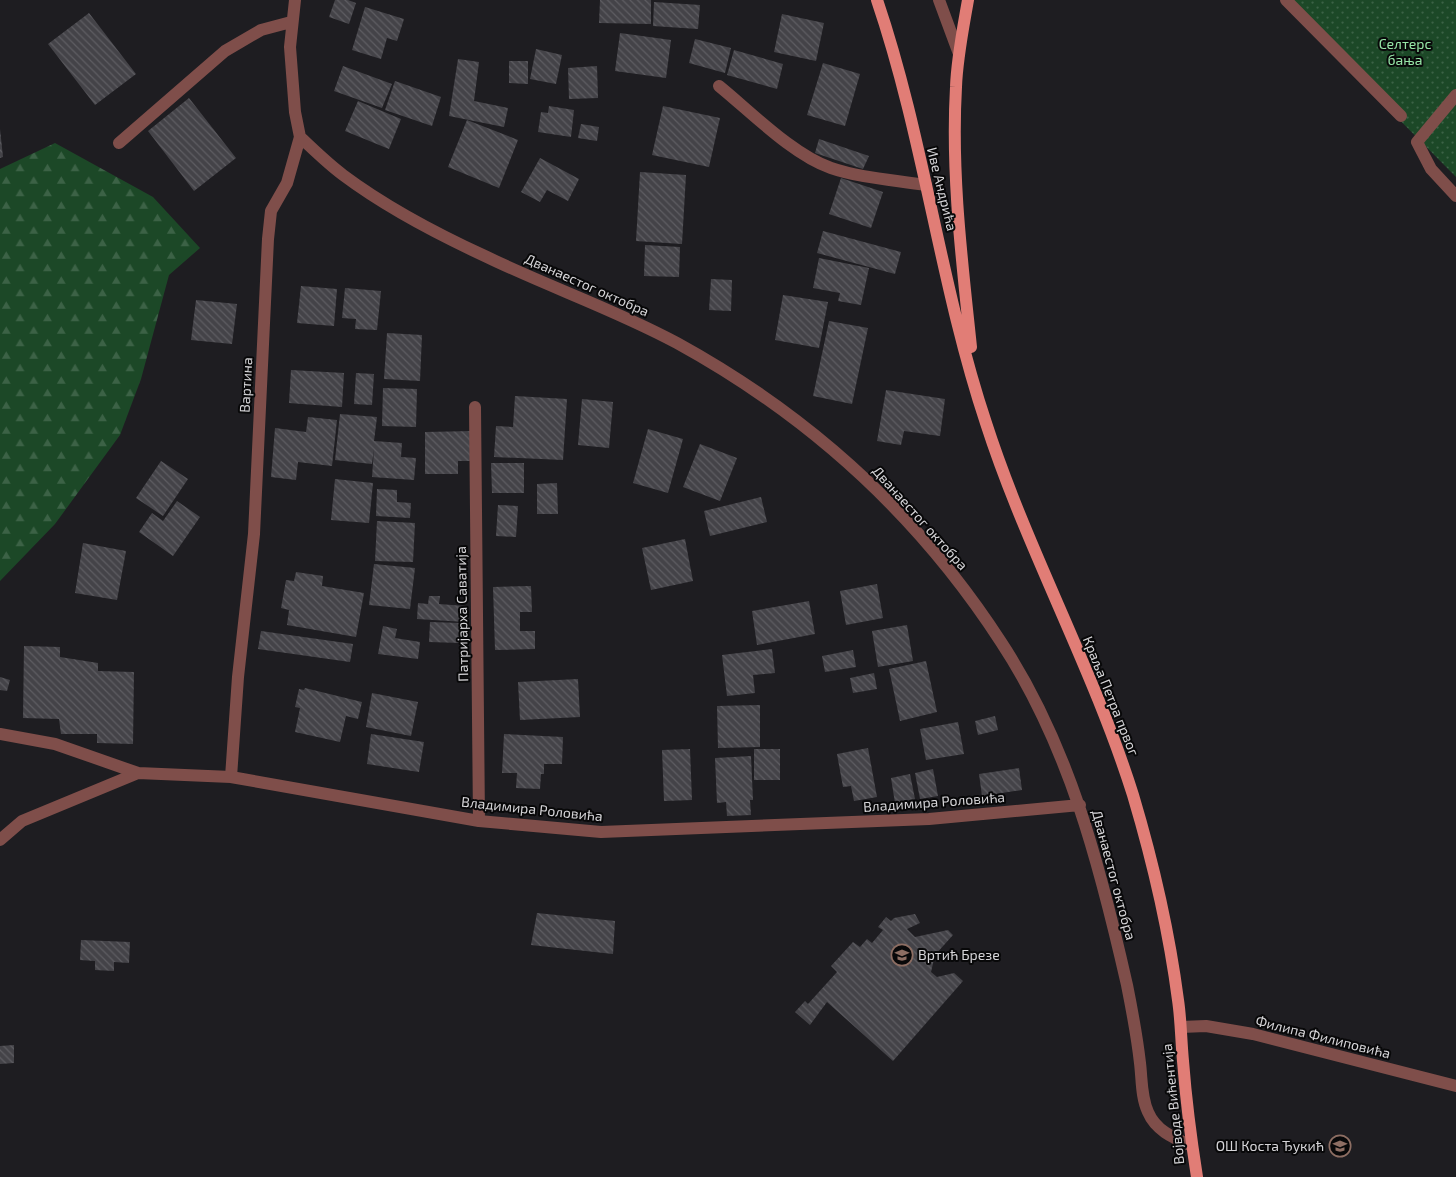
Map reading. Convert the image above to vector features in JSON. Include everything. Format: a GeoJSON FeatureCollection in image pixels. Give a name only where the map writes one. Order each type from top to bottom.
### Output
{"type":"FeatureCollection","features":[{"type":"Feature","properties":{"kind":"main road","name":"Иве Андрића"},"geometry":{"type":"LineString","coordinates":[[877,0],[903,89],[975,387]]}},
{"type":"Feature","properties":{"kind":"main road"},"geometry":{"type":"LineString","coordinates":[[968,0],[959,54],[955,96],[956,169],[975,387]]}},
{"type":"Feature","properties":{"kind":"main road","name":"Краља Петра првог"},"geometry":{"type":"LineString","coordinates":[[975,387],[998,457],[1108,726],[1132,794],[1164,917],[1181,1028]]}},
{"type":"Feature","properties":{"kind":"main road","name":"Војводе Вићентија"},"geometry":{"type":"LineString","coordinates":[[1181,1028],[1192,1146],[1197,1177]]}},
{"type":"Feature","properties":{"kind":"street","name":"Вартина"},"geometry":{"type":"LineString","coordinates":[[231,777],[238,677],[254,534],[268,239],[271,211],[287,183],[300,137],[295,112],[290,47],[291,22],[295,0]]}},
{"type":"Feature","properties":{"kind":"street"},"geometry":{"type":"LineString","coordinates":[[939,0],[959,54]]}},
{"type":"Feature","properties":{"kind":"street"},"geometry":{"type":"LineString","coordinates":[[1286,0],[1401,116]]}},
{"type":"Feature","properties":{"kind":"street"},"geometry":{"type":"LineString","coordinates":[[119,143],[225,51],[261,30],[291,22]]}},
{"type":"Feature","properties":{"kind":"street"},"geometry":{"type":"LineString","coordinates":[[720,86],[795,148],[821,164],[841,171],[926,185]]}},
{"type":"Feature","properties":{"kind":"street"},"geometry":{"type":"LineString","coordinates":[[1456,95],[1417,142],[1431,169],[1456,196]]}},
{"type":"Feature","properties":{"kind":"street","name":"Дванаестог октобра"},"geometry":{"type":"LineString","coordinates":[[300,137],[340,173],[428,228],[489,258],[609,310],[676,343],[776,404],[830,446],[876,487],[956,579],[1002,643],[1045,720],[1080,805],[1126,984],[1138,1045],[1145,1104],[1149,1115],[1166,1134],[1192,1146]]}},
{"type":"Feature","properties":{"kind":"street","name":"Патријарха Саватија"},"geometry":{"type":"LineString","coordinates":[[475,407],[479,821]]}},
{"type":"Feature","properties":{"kind":"street"},"geometry":{"type":"LineString","coordinates":[[0,734],[56,744],[138,773]]}},
{"type":"Feature","properties":{"kind":"street","name":"Владимира Роловића"},"geometry":{"type":"LineString","coordinates":[[0,840],[22,821],[138,773],[231,777],[479,821],[601,832],[929,820],[1080,805]]}},
{"type":"Feature","properties":{"kind":"street","name":"Филипа Филиповића"},"geometry":{"type":"LineString","coordinates":[[1181,1028],[1206,1026],[1253,1034],[1456,1086]]}},
{"type":"Feature","properties":{"kind":"green space","name":"Селтерс бања"},"geometry":{"type":"Polygon","coordinates":[[[1281,0],[1456,0],[1456,177],[1281,0]]]}},
{"type":"Feature","properties":{"kind":"green space"},"geometry":{"type":"Polygon","coordinates":[[[55,143],[153,197],[200,248],[169,275],[141,379],[120,435],[55,524],[0,581],[0,169],[55,143]]]}},
{"type":"Feature","properties":{"kind":"building"},"geometry":{"type":"Polygon","coordinates":[[[335,0],[348,0],[356,3],[349,24],[329,17],[335,0]]]}},
{"type":"Feature","properties":{"kind":"building"},"geometry":{"type":"Polygon","coordinates":[[[600,0],[651,0],[651,24],[599,23],[600,0]]]}},
{"type":"Feature","properties":{"kind":"building"},"geometry":{"type":"Polygon","coordinates":[[[654,2],[700,5],[698,29],[653,26],[654,2]]]}},
{"type":"Feature","properties":{"kind":"building"},"geometry":{"type":"Polygon","coordinates":[[[365,7],[404,19],[397,41],[387,38],[381,59],[352,50],[365,7]]]}},
{"type":"Feature","properties":{"kind":"building"},"geometry":{"type":"Polygon","coordinates":[[[89,13],[136,74],[95,105],[48,44],[89,13]]]}},
{"type":"Feature","properties":{"kind":"building"},"geometry":{"type":"Polygon","coordinates":[[[782,14],[824,23],[816,61],[774,52],[782,14]]]}},
{"type":"Feature","properties":{"kind":"building"},"geometry":{"type":"Polygon","coordinates":[[[620,33],[671,40],[666,78],[615,71],[620,33]]]}},
{"type":"Feature","properties":{"kind":"building"},"geometry":{"type":"Polygon","coordinates":[[[695,39],[731,48],[725,73],[689,63],[695,39]]]}},
{"type":"Feature","properties":{"kind":"building"},"geometry":{"type":"Polygon","coordinates":[[[536,49],[562,55],[556,84],[530,79],[536,49]]]}},
{"type":"Feature","properties":{"kind":"building"},"geometry":{"type":"Polygon","coordinates":[[[734,50],[783,64],[777,89],[727,75],[734,50]]]}},
{"type":"Feature","properties":{"kind":"building"},"geometry":{"type":"Polygon","coordinates":[[[458,59],[479,62],[474,101],[508,108],[504,127],[449,116],[458,59]]]}},
{"type":"Feature","properties":{"kind":"building"},"geometry":{"type":"Polygon","coordinates":[[[509,61],[528,61],[528,84],[509,83],[509,61]]]}},
{"type":"Feature","properties":{"kind":"building"},"geometry":{"type":"Polygon","coordinates":[[[823,63],[860,74],[845,126],[807,115],[823,63]]]}},
{"type":"Feature","properties":{"kind":"building"},"geometry":{"type":"Polygon","coordinates":[[[343,66],[392,84],[382,108],[334,91],[343,66]]]}},
{"type":"Feature","properties":{"kind":"building"},"geometry":{"type":"Polygon","coordinates":[[[597,66],[598,98],[569,99],[568,68],[597,66]]]}},
{"type":"Feature","properties":{"kind":"building"},"geometry":{"type":"Polygon","coordinates":[[[395,81],[441,97],[432,126],[385,110],[395,81]]]}},
{"type":"Feature","properties":{"kind":"building"},"geometry":{"type":"Polygon","coordinates":[[[189,98],[236,158],[194,191],[148,131],[189,98]]]}},
{"type":"Feature","properties":{"kind":"building"},"geometry":{"type":"Polygon","coordinates":[[[358,101],[401,119],[389,149],[345,131],[358,101]]]}},
{"type":"Feature","properties":{"kind":"building"},"geometry":{"type":"Polygon","coordinates":[[[549,106],[574,110],[571,137],[538,132],[541,112],[548,113],[549,106]]]}},
{"type":"Feature","properties":{"kind":"building"},"geometry":{"type":"Polygon","coordinates":[[[663,106],[720,118],[709,167],[652,155],[663,106]]]}},
{"type":"Feature","properties":{"kind":"building"},"geometry":{"type":"Polygon","coordinates":[[[467,120],[518,140],[499,188],[448,167],[467,120]]]}},
{"type":"Feature","properties":{"kind":"building"},"geometry":{"type":"Polygon","coordinates":[[[581,124],[599,127],[597,141],[578,138],[581,124]]]}},
{"type":"Feature","properties":{"kind":"building"},"geometry":{"type":"Polygon","coordinates":[[[0,129],[3,157],[0,158],[0,129]]]}},
{"type":"Feature","properties":{"kind":"building"},"geometry":{"type":"Polygon","coordinates":[[[819,139],[869,156],[863,169],[815,153],[819,139]]]}},
{"type":"Feature","properties":{"kind":"building"},"geometry":{"type":"Polygon","coordinates":[[[540,158],[579,179],[568,201],[547,190],[540,202],[521,192],[540,158]]]}},
{"type":"Feature","properties":{"kind":"building"},"geometry":{"type":"Polygon","coordinates":[[[640,172],[686,175],[682,244],[636,241],[640,172]]]}},
{"type":"Feature","properties":{"kind":"building"},"geometry":{"type":"Polygon","coordinates":[[[841,178],[883,192],[871,228],[829,214],[841,178]]]}},
{"type":"Feature","properties":{"kind":"building"},"geometry":{"type":"Polygon","coordinates":[[[823,231],[901,252],[895,274],[817,253],[823,231]]]}},
{"type":"Feature","properties":{"kind":"building"},"geometry":{"type":"Polygon","coordinates":[[[645,245],[680,247],[679,277],[644,276],[645,245]]]}},
{"type":"Feature","properties":{"kind":"building"},"geometry":{"type":"Polygon","coordinates":[[[819,258],[869,268],[861,305],[838,301],[840,293],[813,288],[819,258]]]}},
{"type":"Feature","properties":{"kind":"building"},"geometry":{"type":"Polygon","coordinates":[[[711,279],[732,280],[731,311],[709,310],[711,279]]]}},
{"type":"Feature","properties":{"kind":"building"},"geometry":{"type":"Polygon","coordinates":[[[301,286],[337,289],[334,326],[297,323],[301,286]]]}},
{"type":"Feature","properties":{"kind":"building"},"geometry":{"type":"Polygon","coordinates":[[[345,288],[381,291],[377,330],[355,329],[356,319],[342,318],[345,288]]]}},
{"type":"Feature","properties":{"kind":"building"},"geometry":{"type":"Polygon","coordinates":[[[783,295],[828,302],[819,348],[775,340],[783,295]]]}},
{"type":"Feature","properties":{"kind":"building"},"geometry":{"type":"Polygon","coordinates":[[[196,300],[237,304],[232,344],[191,340],[196,300]]]}},
{"type":"Feature","properties":{"kind":"building"},"geometry":{"type":"Polygon","coordinates":[[[829,321],[868,328],[852,404],[813,396],[829,321]]]}},
{"type":"Feature","properties":{"kind":"building"},"geometry":{"type":"Polygon","coordinates":[[[387,333],[422,335],[420,381],[384,379],[387,333]]]}},
{"type":"Feature","properties":{"kind":"building"},"geometry":{"type":"Polygon","coordinates":[[[291,370],[344,373],[342,407],[289,403],[291,370]]]}},
{"type":"Feature","properties":{"kind":"building"},"geometry":{"type":"Polygon","coordinates":[[[356,373],[374,374],[372,405],[354,404],[356,373]]]}},
{"type":"Feature","properties":{"kind":"building"},"geometry":{"type":"Polygon","coordinates":[[[383,388],[417,389],[416,427],[382,426],[383,388]]]}},
{"type":"Feature","properties":{"kind":"building"},"geometry":{"type":"Polygon","coordinates":[[[886,390],[945,399],[940,436],[904,431],[901,445],[877,441],[886,390]]]}},
{"type":"Feature","properties":{"kind":"building"},"geometry":{"type":"Polygon","coordinates":[[[515,396],[567,399],[563,460],[494,457],[496,426],[513,427],[515,396]]]}},
{"type":"Feature","properties":{"kind":"building"},"geometry":{"type":"Polygon","coordinates":[[[582,399],[613,402],[609,448],[578,445],[582,399]]]}},
{"type":"Feature","properties":{"kind":"building"},"geometry":{"type":"Polygon","coordinates":[[[340,414],[377,417],[374,441],[402,443],[401,457],[416,458],[414,480],[372,477],[374,449],[372,464],[335,460],[340,414]]]}},
{"type":"Feature","properties":{"kind":"building"},"geometry":{"type":"Polygon","coordinates":[[[308,417],[337,420],[332,466],[298,462],[296,480],[271,477],[275,428],[306,432],[308,417]]]}},
{"type":"Feature","properties":{"kind":"building"},"geometry":{"type":"Polygon","coordinates":[[[648,429],[683,439],[668,493],[633,483],[648,429]]]}},
{"type":"Feature","properties":{"kind":"building"},"geometry":{"type":"Polygon","coordinates":[[[473,431],[473,461],[458,461],[458,474],[425,474],[425,432],[473,431]]]}},
{"type":"Feature","properties":{"kind":"building"},"geometry":{"type":"Polygon","coordinates":[[[700,444],[737,458],[720,501],[683,487],[700,444]]]}},
{"type":"Feature","properties":{"kind":"building"},"geometry":{"type":"Polygon","coordinates":[[[161,461],[188,479],[163,516],[136,498],[161,461]]]}},
{"type":"Feature","properties":{"kind":"building"},"geometry":{"type":"Polygon","coordinates":[[[491,463],[524,463],[524,493],[492,493],[491,463]]]}},
{"type":"Feature","properties":{"kind":"building"},"geometry":{"type":"Polygon","coordinates":[[[335,479],[373,483],[369,523],[331,520],[335,479]]]}},
{"type":"Feature","properties":{"kind":"building"},"geometry":{"type":"Polygon","coordinates":[[[557,483],[558,514],[537,514],[537,484],[557,483]]]}},
{"type":"Feature","properties":{"kind":"building"},"geometry":{"type":"Polygon","coordinates":[[[377,489],[397,490],[397,502],[411,503],[410,518],[376,516],[377,489]]]}},
{"type":"Feature","properties":{"kind":"building"},"geometry":{"type":"Polygon","coordinates":[[[761,497],[767,522],[710,536],[704,511],[761,497]]]}},
{"type":"Feature","properties":{"kind":"building"},"geometry":{"type":"Polygon","coordinates":[[[177,501],[200,517],[173,556],[139,532],[152,513],[163,521],[177,501]]]}},
{"type":"Feature","properties":{"kind":"building"},"geometry":{"type":"Polygon","coordinates":[[[498,505],[518,506],[516,537],[496,536],[498,505]]]}},
{"type":"Feature","properties":{"kind":"building"},"geometry":{"type":"Polygon","coordinates":[[[377,521],[415,523],[413,562],[375,561],[377,521]]]}},
{"type":"Feature","properties":{"kind":"building"},"geometry":{"type":"Polygon","coordinates":[[[685,539],[693,581],[651,590],[642,548],[685,539]]]}},
{"type":"Feature","properties":{"kind":"building"},"geometry":{"type":"Polygon","coordinates":[[[83,543],[126,551],[117,600],[75,593],[83,543]]]}},
{"type":"Feature","properties":{"kind":"building"},"geometry":{"type":"Polygon","coordinates":[[[374,564],[415,568],[410,609],[369,605],[374,564]]]}},
{"type":"Feature","properties":{"kind":"building"},"geometry":{"type":"Polygon","coordinates":[[[296,572],[323,576],[322,586],[364,593],[356,637],[287,625],[289,610],[281,608],[286,580],[294,581],[296,572]]]}},
{"type":"Feature","properties":{"kind":"building"},"geometry":{"type":"Polygon","coordinates":[[[877,584],[883,618],[846,625],[840,591],[877,584]]]}},
{"type":"Feature","properties":{"kind":"building"},"geometry":{"type":"Polygon","coordinates":[[[531,586],[532,612],[520,612],[520,631],[535,631],[535,649],[495,650],[493,587],[531,586]]]}},
{"type":"Feature","properties":{"kind":"building"},"geometry":{"type":"Polygon","coordinates":[[[429,596],[440,596],[439,604],[465,606],[465,622],[417,619],[418,603],[428,604],[429,596]]]}},
{"type":"Feature","properties":{"kind":"building"},"geometry":{"type":"Polygon","coordinates":[[[809,601],[815,634],[757,645],[752,611],[809,601]]]}},
{"type":"Feature","properties":{"kind":"building"},"geometry":{"type":"Polygon","coordinates":[[[430,622],[461,623],[460,643],[429,642],[430,622]]]}},
{"type":"Feature","properties":{"kind":"building"},"geometry":{"type":"Polygon","coordinates":[[[907,625],[913,661],[878,667],[872,631],[907,625]]]}},
{"type":"Feature","properties":{"kind":"building"},"geometry":{"type":"Polygon","coordinates":[[[383,626],[397,629],[395,638],[420,642],[418,659],[378,654],[383,626]]]}},
{"type":"Feature","properties":{"kind":"building"},"geometry":{"type":"Polygon","coordinates":[[[261,631],[353,644],[350,662],[258,649],[261,631]]]}},
{"type":"Feature","properties":{"kind":"building"},"geometry":{"type":"Polygon","coordinates":[[[24,646],[60,647],[60,657],[98,663],[98,671],[134,672],[133,744],[97,743],[97,734],[61,734],[59,719],[23,718],[24,646]]]}},
{"type":"Feature","properties":{"kind":"building"},"geometry":{"type":"Polygon","coordinates":[[[772,649],[775,673],[753,675],[755,693],[727,696],[722,655],[772,649]]]}},
{"type":"Feature","properties":{"kind":"building"},"geometry":{"type":"Polygon","coordinates":[[[853,650],[856,667],[825,672],[822,656],[853,650]]]}},
{"type":"Feature","properties":{"kind":"building"},"geometry":{"type":"Polygon","coordinates":[[[926,661],[937,712],[900,721],[889,669],[926,661]]]}},
{"type":"Feature","properties":{"kind":"building"},"geometry":{"type":"Polygon","coordinates":[[[874,673],[877,689],[853,693],[850,678],[874,673]]]}},
{"type":"Feature","properties":{"kind":"building"},"geometry":{"type":"Polygon","coordinates":[[[0,677],[10,680],[7,691],[0,690],[0,677]]]}},
{"type":"Feature","properties":{"kind":"building"},"geometry":{"type":"Polygon","coordinates":[[[578,679],[580,717],[520,720],[518,682],[578,679]]]}},
{"type":"Feature","properties":{"kind":"building"},"geometry":{"type":"Polygon","coordinates":[[[305,688],[362,702],[358,719],[346,716],[340,742],[295,732],[300,708],[295,707],[299,689],[304,690],[305,688]]]}},
{"type":"Feature","properties":{"kind":"building"},"geometry":{"type":"Polygon","coordinates":[[[372,693],[418,702],[411,736],[366,727],[372,693]]]}},
{"type":"Feature","properties":{"kind":"building"},"geometry":{"type":"Polygon","coordinates":[[[760,705],[760,747],[718,748],[717,706],[760,705]]]}},
{"type":"Feature","properties":{"kind":"building"},"geometry":{"type":"Polygon","coordinates":[[[995,716],[998,730],[978,735],[975,721],[995,716]]]}},
{"type":"Feature","properties":{"kind":"building"},"geometry":{"type":"Polygon","coordinates":[[[958,722],[964,754],[926,760],[920,729],[958,722]]]}},
{"type":"Feature","properties":{"kind":"building"},"geometry":{"type":"Polygon","coordinates":[[[371,734],[424,742],[419,772],[367,764],[371,734]]]}},
{"type":"Feature","properties":{"kind":"building"},"geometry":{"type":"Polygon","coordinates":[[[504,734],[563,737],[562,764],[544,764],[544,774],[541,774],[540,789],[516,788],[517,773],[502,773],[504,734]]]}},
{"type":"Feature","properties":{"kind":"building"},"geometry":{"type":"Polygon","coordinates":[[[868,748],[877,797],[854,801],[851,786],[843,787],[837,754],[868,748]]]}},
{"type":"Feature","properties":{"kind":"building"},"geometry":{"type":"Polygon","coordinates":[[[690,749],[692,800],[664,801],[662,750],[690,749]]]}},
{"type":"Feature","properties":{"kind":"building"},"geometry":{"type":"Polygon","coordinates":[[[754,749],[780,749],[780,780],[754,780],[754,749]]]}},
{"type":"Feature","properties":{"kind":"building"},"geometry":{"type":"Polygon","coordinates":[[[751,756],[753,800],[750,800],[751,815],[727,816],[726,802],[717,803],[715,758],[751,756]]]}},
{"type":"Feature","properties":{"kind":"building"},"geometry":{"type":"Polygon","coordinates":[[[1019,768],[1022,790],[982,796],[979,774],[1019,768]]]}},
{"type":"Feature","properties":{"kind":"building"},"geometry":{"type":"Polygon","coordinates":[[[933,769],[938,796],[920,799],[915,773],[933,769]]]}},
{"type":"Feature","properties":{"kind":"building"},"geometry":{"type":"Polygon","coordinates":[[[910,774],[915,799],[895,803],[891,778],[910,774]]]}},
{"type":"Feature","properties":{"kind":"building"},"geometry":{"type":"Polygon","coordinates":[[[537,913],[615,921],[613,954],[531,945],[537,913]]]}},
{"type":"Feature","properties":{"kind":"building"},"geometry":{"type":"Polygon","coordinates":[[[915,914],[920,923],[907,929],[915,937],[948,930],[953,935],[935,955],[931,972],[937,977],[954,973],[963,981],[893,1061],[827,1002],[810,1025],[795,1012],[805,1001],[808,1004],[837,972],[831,966],[853,942],[860,947],[867,939],[872,943],[883,930],[878,927],[886,917],[891,921],[894,918],[915,914]]]}},
{"type":"Feature","properties":{"kind":"building"},"geometry":{"type":"Polygon","coordinates":[[[81,940],[130,942],[129,963],[114,962],[114,971],[95,970],[95,961],[80,960],[81,940]]]}},
{"type":"Feature","properties":{"kind":"building"},"geometry":{"type":"Polygon","coordinates":[[[14,1045],[14,1063],[0,1064],[0,1046],[14,1045]]]}},
{"type":"Feature","properties":{"kind":"place","name":"Вртић Брезе"},"geometry":{"type":"Point","coordinates":[902,955]}},
{"type":"Feature","properties":{"kind":"place","name":"ОШ Коста Ђукић"},"geometry":{"type":"Point","coordinates":[1340,1146]}}]}
